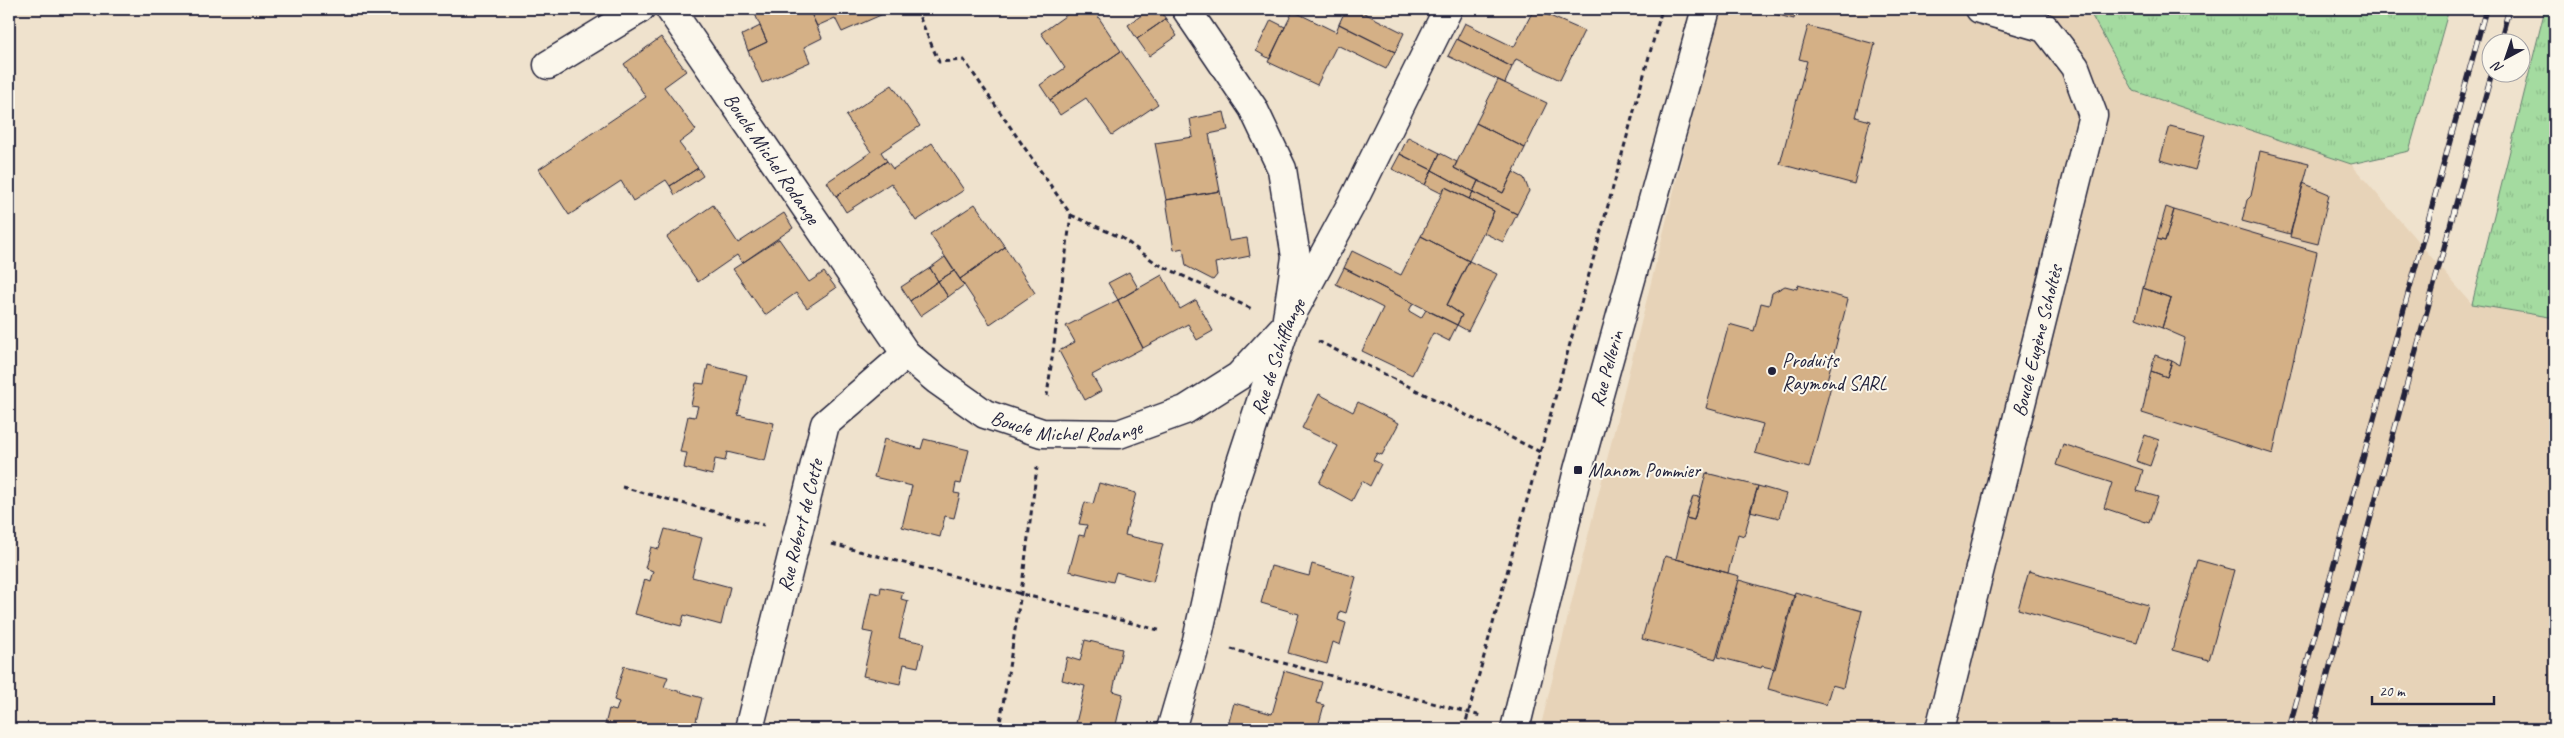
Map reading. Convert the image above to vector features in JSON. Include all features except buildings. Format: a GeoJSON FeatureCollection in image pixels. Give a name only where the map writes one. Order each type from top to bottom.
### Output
{"type":"FeatureCollection","features":[{"type":"Feature","properties":{"kind":"street"},"geometry":{"type":"LineString","coordinates":[[548,65],[640,9]]}},
{"type":"Feature","properties":{"kind":"street","name":"Boucle Michel Rodange"},"geometry":{"type":"LineString","coordinates":[[670,9],[906,354],[937,380],[985,414],[1042,433],[1119,434],[1185,410],[1239,376],[1286,326]]}},
{"type":"Feature","properties":{"kind":"street"},"geometry":{"type":"LineString","coordinates":[[1186,9],[1252,108],[1282,169],[1296,256],[1286,326]]}},
{"type":"Feature","properties":{"kind":"street","name":"Rue de Schifflange"},"geometry":{"type":"LineString","coordinates":[[1170,729],[1197,640],[1227,505],[1286,326],[1353,201],[1448,9]]}},
{"type":"Feature","properties":{"kind":"street","name":"Rue Pellerin"},"geometry":{"type":"LineString","coordinates":[[1521,728],[1578,470],[1706,9]]}},
{"type":"Feature","properties":{"kind":"street","name":"Boucle Eugène Scholtès"},"geometry":{"type":"LineString","coordinates":[[1940,729],[2093,115],[2075,67],[2044,28],[1980,9]]}},
{"type":"Feature","properties":{"kind":"street","name":"Rue Robert de Cotte"},"geometry":{"type":"LineString","coordinates":[[749,729],[826,424],[906,354]]}},
{"type":"Feature","properties":{"kind":"path"},"geometry":{"type":"LineString","coordinates":[[916,9],[939,62],[964,60],[1071,215],[1122,238],[1156,263],[1578,470]]}},
{"type":"Feature","properties":{"kind":"path"},"geometry":{"type":"LineString","coordinates":[[1464,729],[1662,9]]}},
{"type":"Feature","properties":{"kind":"path"},"geometry":{"type":"LineString","coordinates":[[999,729],[1021,593],[1071,215]]}},
{"type":"Feature","properties":{"kind":"path"},"geometry":{"type":"LineString","coordinates":[[622,487],[1469,712],[1521,728]]}},
{"type":"Feature","properties":{"kind":"shaded area"},"geometry":{"type":"Polygon","coordinates":[[[1719,9],[2088,9],[2134,91],[2351,164],[2472,304],[2555,318],[2555,729],[1540,729],[1719,9]]]}},
{"type":"Feature","properties":{"kind":"green space"},"geometry":{"type":"Polygon","coordinates":[[[2088,9],[2449,9],[2409,151],[2351,164],[2134,91],[2088,9]]]}},
{"type":"Feature","properties":{"kind":"green space"},"geometry":{"type":"Polygon","coordinates":[[[2545,9],[2555,9],[2555,318],[2472,304],[2527,82],[2532,82],[2532,62],[2545,9]]]}},
{"type":"Feature","properties":{"kind":"railway"},"geometry":{"type":"LineString","coordinates":[[2289,729],[2486,9]]}},
{"type":"Feature","properties":{"kind":"railway"},"geometry":{"type":"LineString","coordinates":[[2503,32],[2509,9]]}},
{"type":"Feature","properties":{"kind":"railway"},"geometry":{"type":"LineString","coordinates":[[2313,729],[2489,82]]}},
{"type":"Feature","properties":{"kind":"place","name":"Produits Raymond SARL"},"geometry":{"type":"Point","coordinates":[1772,371]}},
{"type":"Feature","properties":{"kind":"place","name":"Manom Pommier"},"geometry":{"type":"Point","coordinates":[1578,470]}}]}
